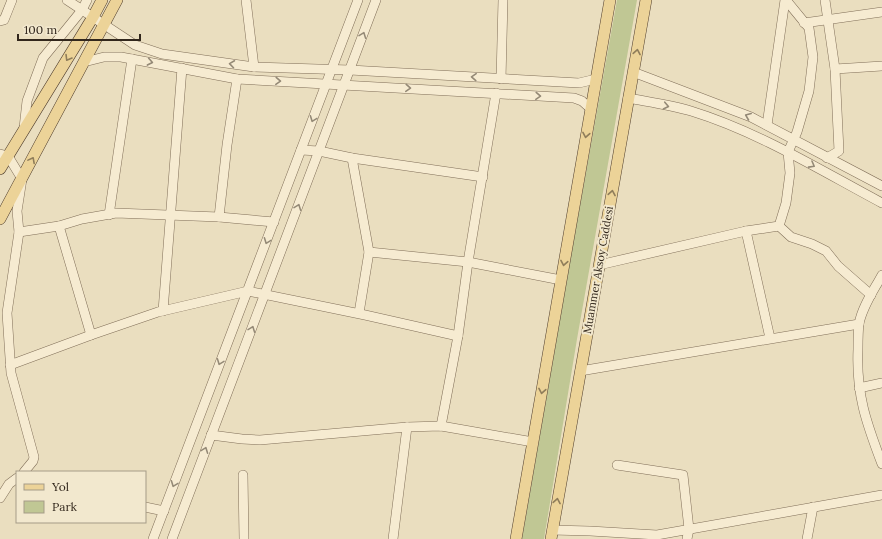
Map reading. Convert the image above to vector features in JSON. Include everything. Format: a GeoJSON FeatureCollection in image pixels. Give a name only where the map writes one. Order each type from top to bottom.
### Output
{"type":"FeatureCollection","features":[{"type":"Feature","properties":{"kind":"main road"},"geometry":{"type":"LineString","coordinates":[[0,169],[4,155],[24,131],[102,0]]}},
{"type":"Feature","properties":{"kind":"main road"},"geometry":{"type":"LineString","coordinates":[[0,219],[117,0]]}},
{"type":"Feature","properties":{"kind":"main road"},"geometry":{"type":"LineString","coordinates":[[516,539],[610,0]]}},
{"type":"Feature","properties":{"kind":"main road","name":"Muammer Aksoy Caddesi"},"geometry":{"type":"LineString","coordinates":[[551,534],[646,0]]}},
{"type":"Feature","properties":{"kind":"street"},"geometry":{"type":"LineString","coordinates":[[0,21],[4,20],[12,0]]}},
{"type":"Feature","properties":{"kind":"street"},"geometry":{"type":"LineString","coordinates":[[67,0],[135,45],[162,54],[254,67],[331,69],[579,83],[596,78]]}},
{"type":"Feature","properties":{"kind":"street"},"geometry":{"type":"LineString","coordinates":[[24,131],[27,102],[43,58],[82,10],[87,0]]}},
{"type":"Feature","properties":{"kind":"street"},"geometry":{"type":"LineString","coordinates":[[246,0],[254,67]]}},
{"type":"Feature","properties":{"kind":"street"},"geometry":{"type":"LineString","coordinates":[[153,539],[358,0]]}},
{"type":"Feature","properties":{"kind":"street"},"geometry":{"type":"LineString","coordinates":[[172,539],[376,0]]}},
{"type":"Feature","properties":{"kind":"street"},"geometry":{"type":"LineString","coordinates":[[501,79],[503,0]]}},
{"type":"Feature","properties":{"kind":"street"},"geometry":{"type":"LineString","coordinates":[[767,125],[786,0]]}},
{"type":"Feature","properties":{"kind":"street"},"geometry":{"type":"LineString","coordinates":[[779,226],[786,203],[790,173],[788,152],[794,139],[809,91],[814,57],[809,28],[786,0]]}},
{"type":"Feature","properties":{"kind":"street"},"geometry":{"type":"LineString","coordinates":[[824,0],[835,69],[839,151],[827,158]]}},
{"type":"Feature","properties":{"kind":"street"},"geometry":{"type":"LineString","coordinates":[[804,23],[882,12]]}},
{"type":"Feature","properties":{"kind":"street"},"geometry":{"type":"LineString","coordinates":[[84,62],[104,57],[121,57],[237,79],[574,98],[582,101],[591,109]]}},
{"type":"Feature","properties":{"kind":"street"},"geometry":{"type":"LineString","coordinates":[[109,215],[132,59]]}},
{"type":"Feature","properties":{"kind":"street"},"geometry":{"type":"LineString","coordinates":[[835,69],[882,66]]}},
{"type":"Feature","properties":{"kind":"street"},"geometry":{"type":"LineString","coordinates":[[163,311],[182,68]]}},
{"type":"Feature","properties":{"kind":"street"},"geometry":{"type":"LineString","coordinates":[[633,72],[751,117],[882,186]]}},
{"type":"Feature","properties":{"kind":"street"},"geometry":{"type":"LineString","coordinates":[[220,217],[227,146],[237,79]]}},
{"type":"Feature","properties":{"kind":"street"},"geometry":{"type":"LineString","coordinates":[[441,426],[458,336],[468,262],[496,93]]}},
{"type":"Feature","properties":{"kind":"street"},"geometry":{"type":"LineString","coordinates":[[628,98],[690,111],[737,128],[788,152],[882,203]]}},
{"type":"Feature","properties":{"kind":"street"},"geometry":{"type":"LineString","coordinates":[[301,150],[319,151],[352,158],[483,177]]}},
{"type":"Feature","properties":{"kind":"street"},"geometry":{"type":"LineString","coordinates":[[4,155],[22,179],[17,211],[19,232],[4,313],[11,373],[34,457],[26,471]]}},
{"type":"Feature","properties":{"kind":"street"},"geometry":{"type":"LineString","coordinates":[[352,158],[369,252],[359,314]]}},
{"type":"Feature","properties":{"kind":"street"},"geometry":{"type":"LineString","coordinates":[[19,232],[59,226],[82,219],[116,213],[220,217],[274,222]]}},
{"type":"Feature","properties":{"kind":"street"},"geometry":{"type":"LineString","coordinates":[[59,226],[91,335]]}},
{"type":"Feature","properties":{"kind":"street"},"geometry":{"type":"LineString","coordinates":[[599,265],[746,231],[779,226]]}},
{"type":"Feature","properties":{"kind":"street"},"geometry":{"type":"LineString","coordinates":[[779,226],[791,237],[812,244],[826,251],[838,266],[871,295]]}},
{"type":"Feature","properties":{"kind":"street"},"geometry":{"type":"LineString","coordinates":[[746,231],[770,338]]}},
{"type":"Feature","properties":{"kind":"street"},"geometry":{"type":"LineString","coordinates":[[369,252],[468,262],[561,280]]}},
{"type":"Feature","properties":{"kind":"street"},"geometry":{"type":"LineString","coordinates":[[882,275],[865,305],[859,324],[857,366],[859,388],[869,431],[882,464]]}},
{"type":"Feature","properties":{"kind":"street"},"geometry":{"type":"LineString","coordinates":[[10,365],[91,335],[163,311],[248,291],[458,336]]}},
{"type":"Feature","properties":{"kind":"street"},"geometry":{"type":"LineString","coordinates":[[580,371],[859,324]]}},
{"type":"Feature","properties":{"kind":"street"},"geometry":{"type":"LineString","coordinates":[[859,388],[882,383]]}},
{"type":"Feature","properties":{"kind":"street"},"geometry":{"type":"LineString","coordinates":[[211,435],[260,440],[407,427],[441,426],[533,442]]}},
{"type":"Feature","properties":{"kind":"street"},"geometry":{"type":"LineString","coordinates":[[393,539],[407,427]]}},
{"type":"Feature","properties":{"kind":"street"},"geometry":{"type":"LineString","coordinates":[[617,466],[683,475],[689,529],[688,539]]}},
{"type":"Feature","properties":{"kind":"street"},"geometry":{"type":"LineString","coordinates":[[243,475],[244,539]]}},
{"type":"Feature","properties":{"kind":"street"},"geometry":{"type":"LineString","coordinates":[[0,498],[9,484],[16,479]]}},
{"type":"Feature","properties":{"kind":"street"},"geometry":{"type":"LineString","coordinates":[[551,534],[590,531],[657,535],[882,495]]}},
{"type":"Feature","properties":{"kind":"street"},"geometry":{"type":"LineString","coordinates":[[146,507],[164,511]]}},
{"type":"Feature","properties":{"kind":"street"},"geometry":{"type":"LineString","coordinates":[[807,539],[813,508]]}},
{"type":"Feature","properties":{"kind":"green space"},"geometry":{"type":"Polygon","coordinates":[[[617,0],[637,0],[577,339],[544,539],[522,539],[574,239],[617,0]]]}}]}
